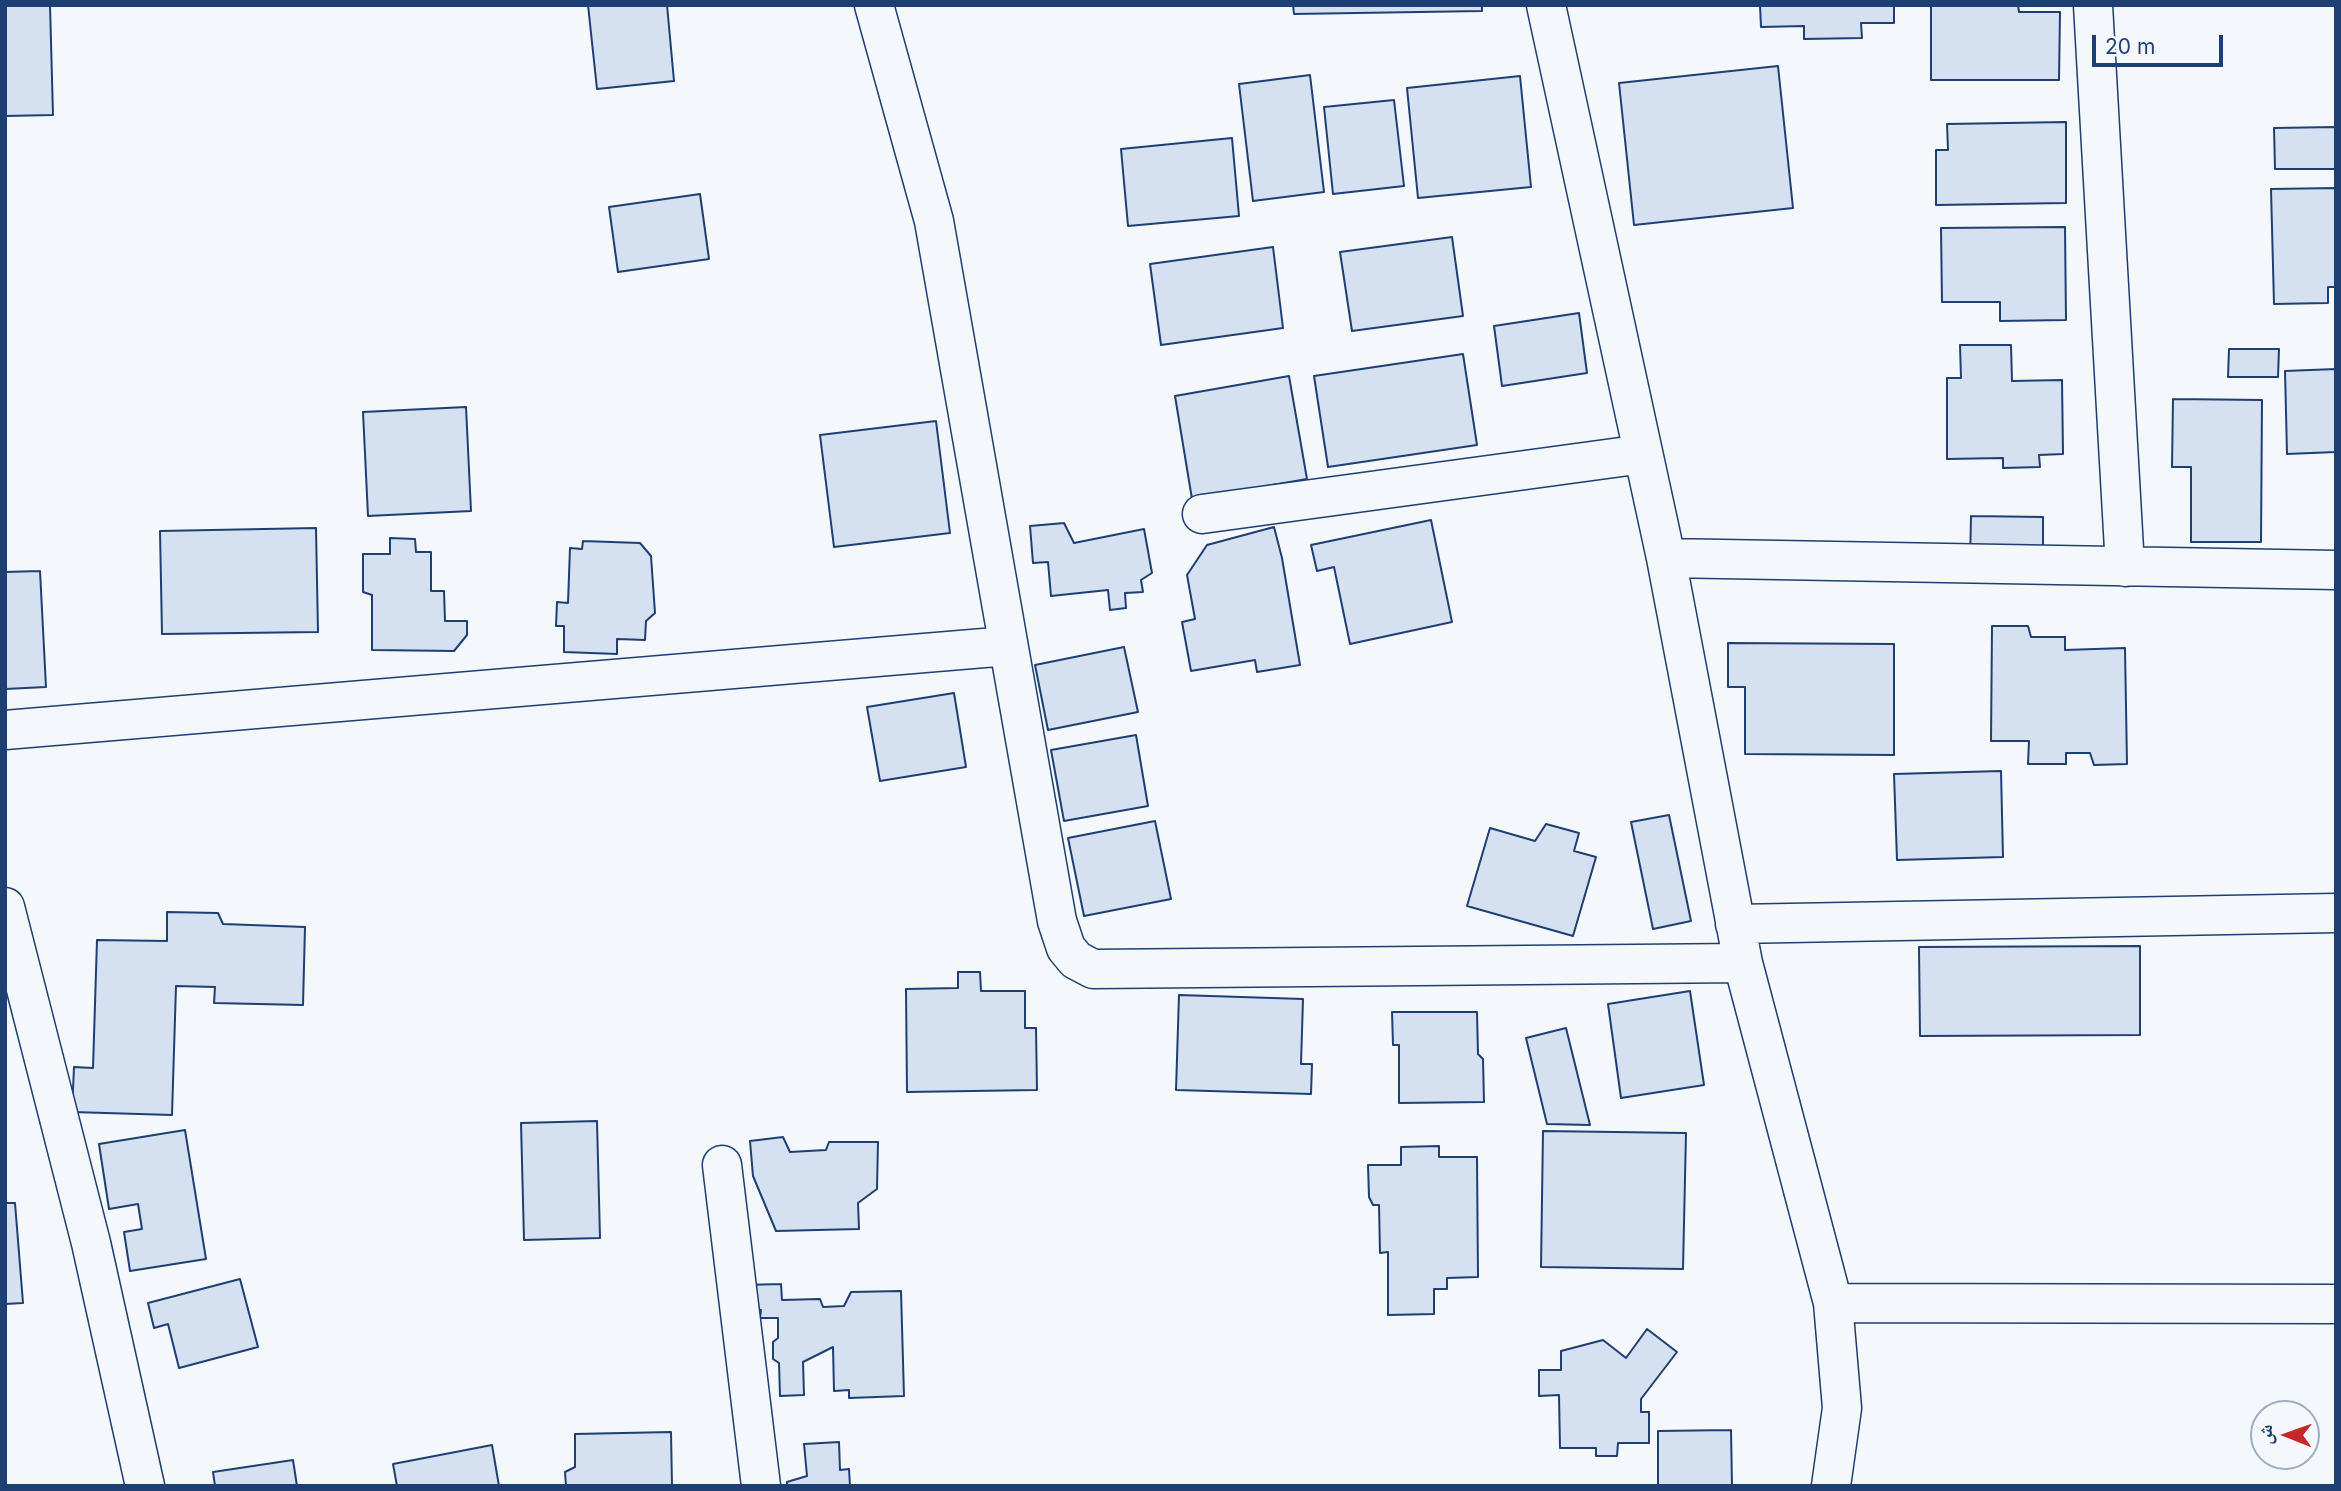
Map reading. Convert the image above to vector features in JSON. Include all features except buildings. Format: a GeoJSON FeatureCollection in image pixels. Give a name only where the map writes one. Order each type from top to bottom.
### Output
{"type":"FeatureCollection","features":[{"type":"Feature","properties":{"kind":"street"},"geometry":{"type":"LineString","coordinates":[[874,5],[934,220],[1057,921],[1066,948],[1076,960],[1093,969],[1743,963]]}},
{"type":"Feature","properties":{"kind":"street"},"geometry":{"type":"LineString","coordinates":[[1546,5],[1666,558],[1743,963],[1833,1303],[1842,1408],[1830,1486]]}},
{"type":"Feature","properties":{"kind":"street"},"geometry":{"type":"LineString","coordinates":[[2093,5],[2125,567]]}},
{"type":"Feature","properties":{"kind":"street"},"geometry":{"type":"LineString","coordinates":[[1202,514],[1643,454]]}},
{"type":"Feature","properties":{"kind":"street"},"geometry":{"type":"LineString","coordinates":[[1666,558],[2336,570]]}},
{"type":"Feature","properties":{"kind":"street"},"geometry":{"type":"LineString","coordinates":[[5,730],[1008,646]]}},
{"type":"Feature","properties":{"kind":"street"},"geometry":{"type":"LineString","coordinates":[[5,908],[91,1243],[145,1486]]}},
{"type":"Feature","properties":{"kind":"street"},"geometry":{"type":"LineString","coordinates":[[1735,924],[2336,913]]}},
{"type":"Feature","properties":{"kind":"street"},"geometry":{"type":"LineString","coordinates":[[722,1165],[761,1486]]}},
{"type":"Feature","properties":{"kind":"street"},"geometry":{"type":"LineString","coordinates":[[1833,1303],[2336,1304]]}}]}
